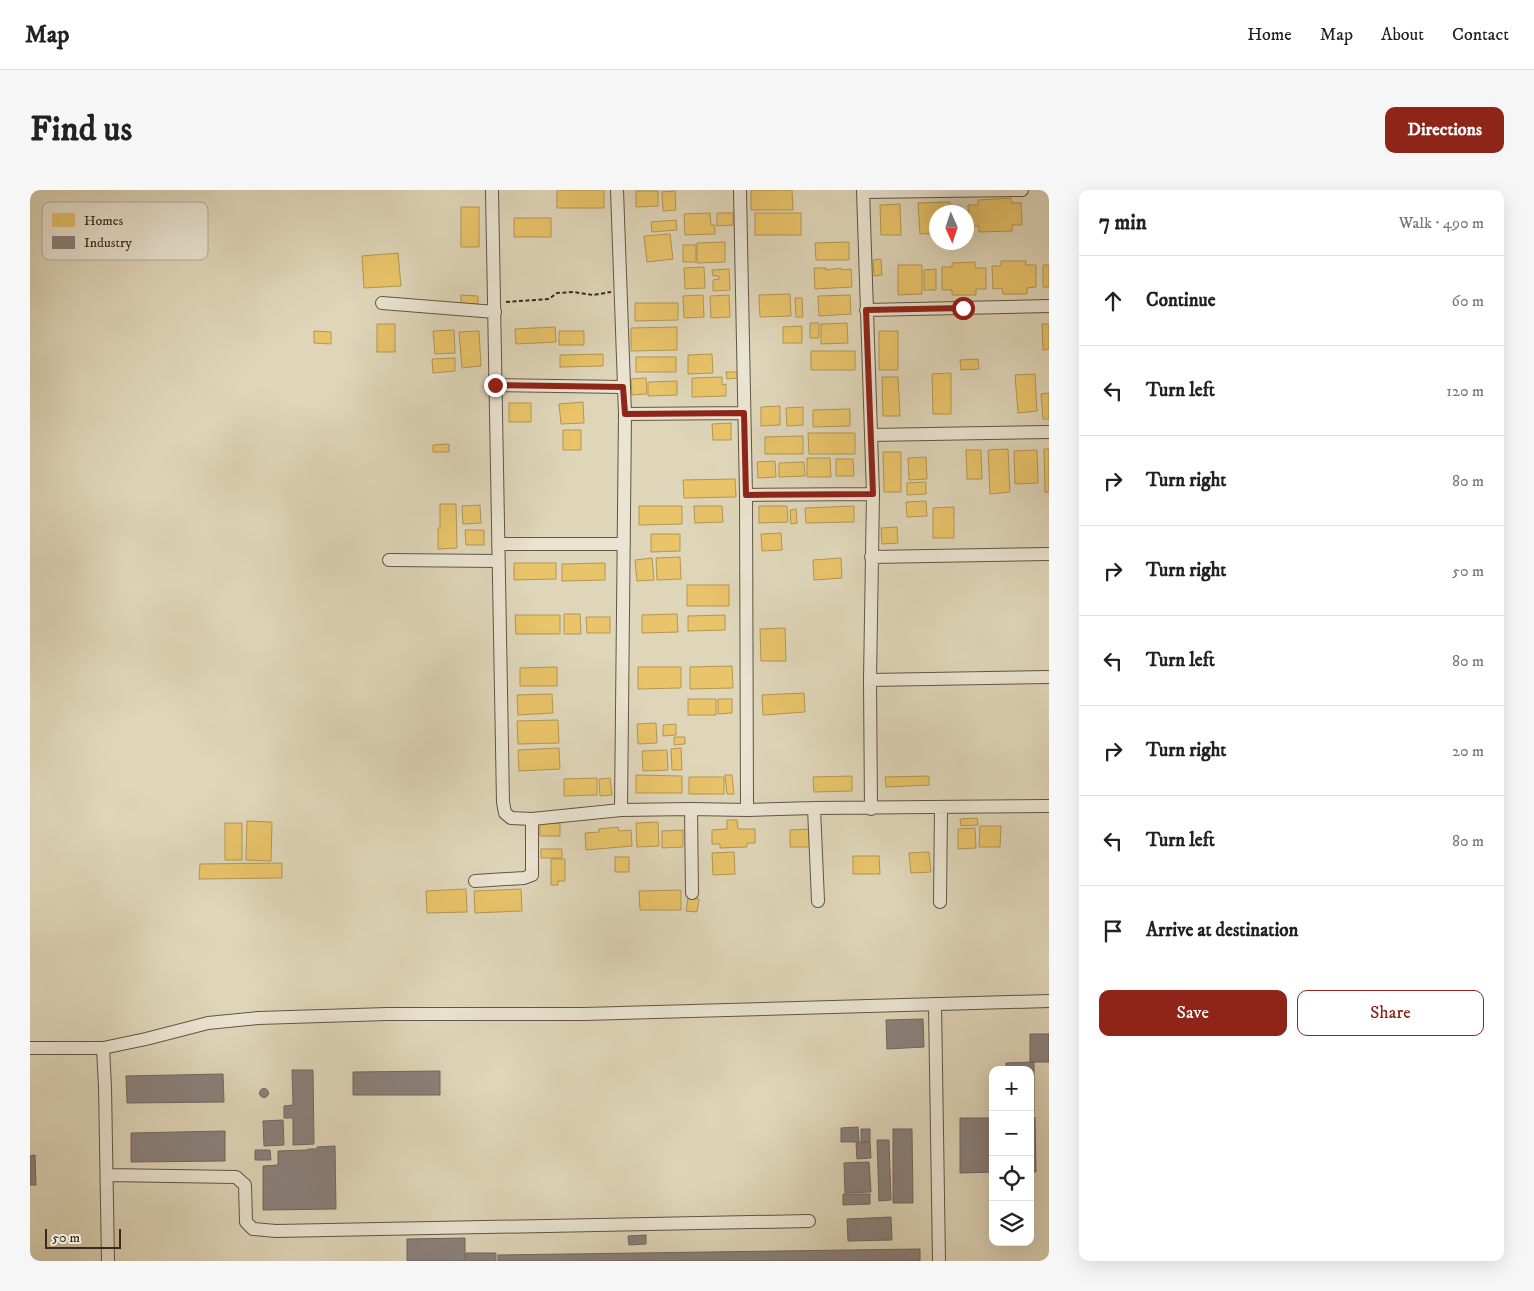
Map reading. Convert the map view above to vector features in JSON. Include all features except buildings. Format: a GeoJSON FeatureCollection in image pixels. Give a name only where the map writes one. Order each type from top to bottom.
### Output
{"type":"FeatureCollection","features":[{"type":"Feature","properties":{"kind":"street"},"geometry":{"type":"LineString","coordinates":[[488,190],[495,308],[498,561],[503,802],[505,813],[511,818],[532,819],[620,810],[691,808],[747,810],[1049,806]]}},
{"type":"Feature","properties":{"kind":"street"},"geometry":{"type":"LineString","coordinates":[[617,190],[625,414],[620,810]]}},
{"type":"Feature","properties":{"kind":"street"},"geometry":{"type":"LineString","coordinates":[[740,190],[746,495],[747,810]]}},
{"type":"Feature","properties":{"kind":"street"},"geometry":{"type":"LineString","coordinates":[[871,808],[870,680],[873,494],[862,191],[1022,190]]}},
{"type":"Feature","properties":{"kind":"street"},"geometry":{"type":"LineString","coordinates":[[382,303],[495,308]]}},
{"type":"Feature","properties":{"kind":"street"},"geometry":{"type":"LineString","coordinates":[[866,310],[1049,306]]}},
{"type":"Feature","properties":{"kind":"street"},"geometry":{"type":"LineString","coordinates":[[495,385],[623,387]]}},
{"type":"Feature","properties":{"kind":"street"},"geometry":{"type":"LineString","coordinates":[[625,414],[744,413]]}},
{"type":"Feature","properties":{"kind":"street"},"geometry":{"type":"LineString","coordinates":[[871,435],[1049,432]]}},
{"type":"Feature","properties":{"kind":"street"},"geometry":{"type":"LineString","coordinates":[[746,495],[873,494]]}},
{"type":"Feature","properties":{"kind":"street"},"geometry":{"type":"LineString","coordinates":[[498,544],[624,544]]}},
{"type":"Feature","properties":{"kind":"street"},"geometry":{"type":"LineString","coordinates":[[871,558],[1049,554]]}},
{"type":"Feature","properties":{"kind":"street"},"geometry":{"type":"LineString","coordinates":[[389,560],[498,561]]}},
{"type":"Feature","properties":{"kind":"street"},"geometry":{"type":"LineString","coordinates":[[870,680],[1049,677]]}},
{"type":"Feature","properties":{"kind":"street"},"geometry":{"type":"LineString","coordinates":[[940,902],[941,807]]}},
{"type":"Feature","properties":{"kind":"street"},"geometry":{"type":"LineString","coordinates":[[691,808],[692,892]]}},
{"type":"Feature","properties":{"kind":"street"},"geometry":{"type":"LineString","coordinates":[[814,808],[818,901]]}},
{"type":"Feature","properties":{"kind":"street"},"geometry":{"type":"LineString","coordinates":[[474,881],[524,878],[532,875],[532,819]]}},
{"type":"Feature","properties":{"kind":"street"},"geometry":{"type":"LineString","coordinates":[[30,1048],[102,1048],[208,1023],[258,1018],[387,1014],[584,1014],[1049,1001]]}},
{"type":"Feature","properties":{"kind":"street"},"geometry":{"type":"LineString","coordinates":[[934,1004],[939,1261]]}},
{"type":"Feature","properties":{"kind":"street"},"geometry":{"type":"LineString","coordinates":[[102,1048],[105,1087],[108,1261]]}},
{"type":"Feature","properties":{"kind":"street"},"geometry":{"type":"LineString","coordinates":[[107,1175],[236,1177],[245,1185],[246,1222],[253,1229],[276,1231],[809,1222]]}},
{"type":"Feature","properties":{"kind":"path"},"geometry":{"type":"LineString","coordinates":[[495,308],[549,299],[557,293],[573,292],[593,295],[620,289]]}},
{"type":"Feature","properties":{"kind":"route"},"geometry":{"type":"LineString","coordinates":[[495,385],[623,387],[625,414],[744,413],[746,495],[873,494],[866,310],[963,308]]}}]}
